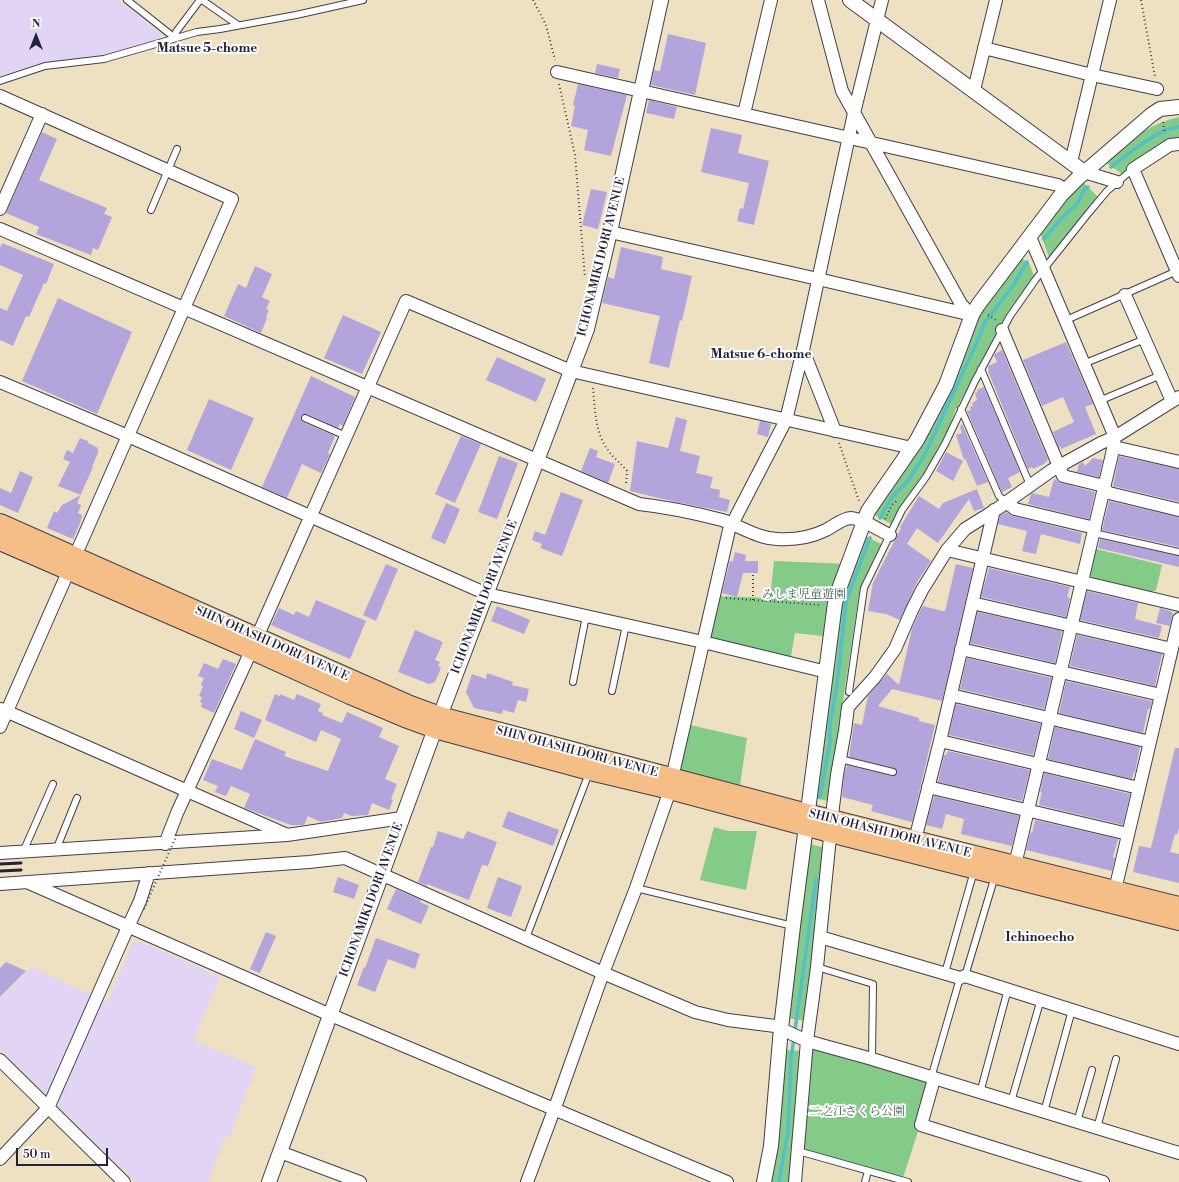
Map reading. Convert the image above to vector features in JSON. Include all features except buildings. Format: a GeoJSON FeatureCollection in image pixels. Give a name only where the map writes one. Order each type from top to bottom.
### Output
{"type":"FeatureCollection","features":[{"type":"Feature","properties":{"kind":"main road","name":"SHIN OHASHI DORI AVENUE"},"geometry":{"type":"LineString","coordinates":[[0,523],[72,564],[254,644],[410,706],[438,723],[590,771],[671,784]]}},
{"type":"Feature","properties":{"kind":"main road","name":"SHIN OHASHI DORI AVENUE"},"geometry":{"type":"LineString","coordinates":[[0,541],[72,564]]}},
{"type":"Feature","properties":{"kind":"main road","name":"SHIN OHASHI DORI AVENUE"},"geometry":{"type":"LineString","coordinates":[[438,723],[831,826],[974,870],[1179,921]]}},
{"type":"Feature","properties":{"kind":"main road","name":"SHIN OHASHI DORI AVENUE"},"geometry":{"type":"LineString","coordinates":[[831,826],[915,840],[1179,906]]}},
{"type":"Feature","properties":{"kind":"street","name":"ICHONAMIKI DORI AVENUE"},"geometry":{"type":"LineString","coordinates":[[269,1182],[381,874],[587,329],[661,0]]}},
{"type":"Feature","properties":{"kind":"street"},"geometry":{"type":"LineString","coordinates":[[744,114],[771,0]]}},
{"type":"Feature","properties":{"kind":"street"},"geometry":{"type":"LineString","coordinates":[[818,0],[842,91],[854,114],[873,144],[961,304],[972,315]]}},
{"type":"Feature","properties":{"kind":"street"},"geometry":{"type":"LineString","coordinates":[[850,0],[1084,172],[1117,182]]}},
{"type":"Feature","properties":{"kind":"street"},"geometry":{"type":"LineString","coordinates":[[527,1182],[603,973],[636,888],[671,784],[712,597],[729,530],[786,420],[803,350],[854,114],[882,0]]}},
{"type":"Feature","properties":{"kind":"street"},"geometry":{"type":"LineString","coordinates":[[974,90],[996,0]]}},
{"type":"Feature","properties":{"kind":"street"},"geometry":{"type":"LineString","coordinates":[[1071,162],[1110,0]]}},
{"type":"Feature","properties":{"kind":"street"},"geometry":{"type":"LineString","coordinates":[[984,48],[1092,75],[1157,89]]}},
{"type":"Feature","properties":{"kind":"street"},"geometry":{"type":"LineString","coordinates":[[557,72],[1058,185],[1066,190]]}},
{"type":"Feature","properties":{"kind":"street"},"geometry":{"type":"LineString","coordinates":[[0,96],[232,199],[72,564],[4,710],[0,727]]}},
{"type":"Feature","properties":{"kind":"street"},"geometry":{"type":"LineString","coordinates":[[764,1182],[771,1146],[781,1028],[827,672],[834,606],[868,511],[874,500],[917,440],[946,385],[972,315],[978,305],[1066,190],[1084,172],[1161,115],[1179,107]]}},
{"type":"Feature","properties":{"kind":"street"},"geometry":{"type":"LineString","coordinates":[[0,209],[42,114]]}},
{"type":"Feature","properties":{"kind":"street"},"geometry":{"type":"LineString","coordinates":[[1178,272],[1133,169],[1170,145],[1179,144]]}},
{"type":"Feature","properties":{"kind":"street"},"geometry":{"type":"LineString","coordinates":[[0,229],[536,461],[639,504],[658,506],[723,521],[763,537],[805,539],[847,519],[855,519],[864,522],[890,535]]}},
{"type":"Feature","properties":{"kind":"street"},"geometry":{"type":"LineString","coordinates":[[610,232],[972,315]]}},
{"type":"Feature","properties":{"kind":"street"},"geometry":{"type":"LineString","coordinates":[[1015,865],[1095,530],[1114,442],[1099,401],[1064,321],[1030,237]]}},
{"type":"Feature","properties":{"kind":"street"},"geometry":{"type":"LineString","coordinates":[[1114,442],[1176,399],[1161,375],[1125,295]]}},
{"type":"Feature","properties":{"kind":"street"},"geometry":{"type":"LineString","coordinates":[[165,844],[177,813],[254,644],[406,301],[571,371],[912,448]]}},
{"type":"Feature","properties":{"kind":"street"},"geometry":{"type":"LineString","coordinates":[[999,325],[1064,476],[1100,484],[1109,493],[1179,510]]}},
{"type":"Feature","properties":{"kind":"street"},"geometry":{"type":"LineString","coordinates":[[803,350],[835,431]]}},
{"type":"Feature","properties":{"kind":"street"},"geometry":{"type":"LineString","coordinates":[[0,382],[128,436],[487,594],[703,642],[827,672]]}},
{"type":"Feature","properties":{"kind":"street"},"geometry":{"type":"LineString","coordinates":[[848,707],[875,677],[895,649],[922,590],[947,550],[965,529],[1059,466],[1101,443],[1114,442],[1179,462]]}},
{"type":"Feature","properties":{"kind":"street"},"geometry":{"type":"LineString","coordinates":[[1006,502],[1015,509],[1095,530]]}},
{"type":"Feature","properties":{"kind":"street"},"geometry":{"type":"LineString","coordinates":[[915,840],[940,741],[994,510]]}},
{"type":"Feature","properties":{"kind":"street"},"geometry":{"type":"LineString","coordinates":[[947,550],[1179,605]]}},
{"type":"Feature","properties":{"kind":"street"},"geometry":{"type":"LineString","coordinates":[[972,602],[1172,649]]}},
{"type":"Feature","properties":{"kind":"street"},"geometry":{"type":"LineString","coordinates":[[1115,890],[1179,619]]}},
{"type":"Feature","properties":{"kind":"street"},"geometry":{"type":"LineString","coordinates":[[961,649],[1161,695]]}},
{"type":"Feature","properties":{"kind":"street"},"geometry":{"type":"LineString","coordinates":[[795,1182],[807,1041],[817,967],[831,826],[845,731],[849,692]]}},
{"type":"Feature","properties":{"kind":"street"},"geometry":{"type":"LineString","coordinates":[[950,695],[1150,742]]}},
{"type":"Feature","properties":{"kind":"street"},"geometry":{"type":"LineString","coordinates":[[4,710],[288,835]]}},
{"type":"Feature","properties":{"kind":"street"},"geometry":{"type":"LineString","coordinates":[[940,741],[1140,788]]}},
{"type":"Feature","properties":{"kind":"street"},"geometry":{"type":"LineString","coordinates":[[928,787],[1128,834]]}},
{"type":"Feature","properties":{"kind":"street"},"geometry":{"type":"LineString","coordinates":[[0,853],[55,851],[288,835],[402,818]]}},
{"type":"Feature","properties":{"kind":"street"},"geometry":{"type":"LineString","coordinates":[[0,884],[309,862],[345,858],[603,973],[696,1012],[728,1020],[775,1026],[807,1041],[872,1059],[933,1079],[1179,1153]]}},
{"type":"Feature","properties":{"kind":"street"},"geometry":{"type":"LineString","coordinates":[[0,1159],[48,1108],[140,901],[149,873]]}},
{"type":"Feature","properties":{"kind":"street"},"geometry":{"type":"LineString","coordinates":[[28,883],[330,1015],[727,1182]]}},
{"type":"Feature","properties":{"kind":"street"},"geometry":{"type":"LineString","coordinates":[[820,937],[945,973],[1008,989],[1179,1044]]}},
{"type":"Feature","properties":{"kind":"street"},"geometry":{"type":"LineString","coordinates":[[0,1060],[124,1182]]}},
{"type":"Feature","properties":{"kind":"street"},"geometry":{"type":"LineString","coordinates":[[933,1079],[921,1125],[1103,1182]]}},
{"type":"Feature","properties":{"kind":"street"},"geometry":{"type":"LineString","coordinates":[[280,1152],[360,1182]]}},
{"type":"Feature","properties":{"kind":"lane"},"geometry":{"type":"LineString","coordinates":[[127,0],[175,38]]}},
{"type":"Feature","properties":{"kind":"lane"},"geometry":{"type":"LineString","coordinates":[[175,38],[176,32],[201,0],[238,26]]}},
{"type":"Feature","properties":{"kind":"lane"},"geometry":{"type":"LineString","coordinates":[[0,81],[45,66],[104,59],[197,32],[296,15],[363,0]]}},
{"type":"Feature","properties":{"kind":"lane"},"geometry":{"type":"LineString","coordinates":[[151,210],[177,149]]}},
{"type":"Feature","properties":{"kind":"lane"},"geometry":{"type":"LineString","coordinates":[[849,692],[864,588],[902,510],[926,477],[945,444],[981,369],[999,325],[1010,316],[1092,209],[1117,182],[1133,169]]}},
{"type":"Feature","properties":{"kind":"lane"},"geometry":{"type":"LineString","coordinates":[[1064,321],[1178,272]]}},
{"type":"Feature","properties":{"kind":"lane"},"geometry":{"type":"LineString","coordinates":[[1083,364],[1145,339]]}},
{"type":"Feature","properties":{"kind":"lane"},"geometry":{"type":"LineString","coordinates":[[981,369],[1030,485]]}},
{"type":"Feature","properties":{"kind":"lane"},"geometry":{"type":"LineString","coordinates":[[1099,401],[1161,375]]}},
{"type":"Feature","properties":{"kind":"lane"},"geometry":{"type":"LineString","coordinates":[[961,409],[999,496],[1006,502]]}},
{"type":"Feature","properties":{"kind":"lane"},"geometry":{"type":"LineString","coordinates":[[305,418],[346,436]]}},
{"type":"Feature","properties":{"kind":"lane"},"geometry":{"type":"LineString","coordinates":[[1095,530],[1179,552]]}},
{"type":"Feature","properties":{"kind":"lane"},"geometry":{"type":"LineString","coordinates":[[573,682],[586,616]]}},
{"type":"Feature","properties":{"kind":"lane"},"geometry":{"type":"LineString","coordinates":[[612,691],[626,625]]}},
{"type":"Feature","properties":{"kind":"lane"},"geometry":{"type":"LineString","coordinates":[[840,759],[893,772]]}},
{"type":"Feature","properties":{"kind":"lane"},"geometry":{"type":"LineString","coordinates":[[526,938],[590,771]]}},
{"type":"Feature","properties":{"kind":"lane"},"geometry":{"type":"LineString","coordinates":[[23,852],[53,784]]}},
{"type":"Feature","properties":{"kind":"lane"},"geometry":{"type":"LineString","coordinates":[[55,851],[77,798]]}},
{"type":"Feature","properties":{"kind":"lane"},"geometry":{"type":"LineString","coordinates":[[945,973],[974,870]]}},
{"type":"Feature","properties":{"kind":"lane"},"geometry":{"type":"LineString","coordinates":[[933,1079],[963,977],[996,875]]}},
{"type":"Feature","properties":{"kind":"lane"},"geometry":{"type":"LineString","coordinates":[[636,888],[793,926]]}},
{"type":"Feature","properties":{"kind":"lane"},"geometry":{"type":"LineString","coordinates":[[817,967],[873,984],[872,1059]]}},
{"type":"Feature","properties":{"kind":"lane"},"geometry":{"type":"LineString","coordinates":[[980,1093],[1008,989]]}},
{"type":"Feature","properties":{"kind":"lane"},"geometry":{"type":"LineString","coordinates":[[1011,1102],[1041,999]]}},
{"type":"Feature","properties":{"kind":"lane"},"geometry":{"type":"LineString","coordinates":[[1044,1112],[1072,1009]]}},
{"type":"Feature","properties":{"kind":"lane"},"geometry":{"type":"LineString","coordinates":[[1098,1128],[1116,1059]]}},
{"type":"Feature","properties":{"kind":"lane"},"geometry":{"type":"LineString","coordinates":[[1077,1122],[1092,1070]]}},
{"type":"Feature","properties":{"kind":"lane"},"geometry":{"type":"LineString","coordinates":[[798,1151],[868,1171],[888,1179],[908,1182]]}},
{"type":"Feature","properties":{"kind":"lane"},"geometry":{"type":"LineString","coordinates":[[864,1182],[868,1171]]}},
{"type":"Feature","properties":{"kind":"path"},"geometry":{"type":"LineString","coordinates":[[532,0],[546,25],[575,154],[585,282]]}},
{"type":"Feature","properties":{"kind":"path"},"geometry":{"type":"LineString","coordinates":[[1141,0],[1157,89]]}},
{"type":"Feature","properties":{"kind":"path"},"geometry":{"type":"LineString","coordinates":[[1161,115],[1166,139]]}},
{"type":"Feature","properties":{"kind":"path"},"geometry":{"type":"LineString","coordinates":[[987,314],[999,325]]}},
{"type":"Feature","properties":{"kind":"path"},"geometry":{"type":"LineString","coordinates":[[588,375],[592,385],[598,427],[602,441],[608,451],[627,471],[623,498]]}},
{"type":"Feature","properties":{"kind":"path"},"geometry":{"type":"LineString","coordinates":[[835,431],[864,522]]}},
{"type":"Feature","properties":{"kind":"path"},"geometry":{"type":"LineString","coordinates":[[753,574],[753,600]]}},
{"type":"Feature","properties":{"kind":"path"},"geometry":{"type":"LineString","coordinates":[[712,597],[834,606]]}},
{"type":"Feature","properties":{"kind":"path"},"geometry":{"type":"LineString","coordinates":[[144,909],[178,832]]}},
{"type":"Feature","properties":{"kind":"shaded area"},"geometry":{"type":"Polygon","coordinates":[[[0,0],[118,0],[162,34],[160,39],[104,55],[36,64],[0,76],[0,0]]]}},
{"type":"Feature","properties":{"kind":"shaded area"},"geometry":{"type":"Polygon","coordinates":[[[140,941],[220,977],[194,1039],[196,1042],[256,1067],[229,1138],[225,1136],[208,1182],[136,1182],[0,1049],[0,999],[31,967],[107,1002],[133,942],[140,941]]]}},
{"type":"Feature","properties":{"kind":"green space"},"geometry":{"type":"Polygon","coordinates":[[[1179,117],[1179,138],[1163,142],[1122,174],[1105,161],[1139,134],[1158,124],[1179,117]]]}},
{"type":"Feature","properties":{"kind":"green space"},"geometry":{"type":"Polygon","coordinates":[[[1082,181],[1098,197],[1049,257],[1040,233],[1059,207],[1082,181]]]}},
{"type":"Feature","properties":{"kind":"green space"},"geometry":{"type":"Polygon","coordinates":[[[1021,258],[1029,263],[1034,276],[1007,313],[956,408],[949,428],[928,467],[899,509],[891,524],[873,514],[970,337],[983,308],[1021,258]]]}},
{"type":"Feature","properties":{"kind":"green space"},"geometry":{"type":"Polygon","coordinates":[[[864,535],[881,544],[860,588],[828,801],[814,798],[840,603],[864,535]]]}},
{"type":"Feature","properties":{"kind":"green space"},"geometry":{"type":"Polygon","coordinates":[[[1096,549],[1162,565],[1156,590],[1152,592],[1093,579],[1090,574],[1096,549]]]}},
{"type":"Feature","properties":{"kind":"green space","name":"みしま児童遊園"},"geometry":{"type":"Polygon","coordinates":[[[774,561],[848,564],[831,637],[795,633],[790,662],[705,640],[716,596],[770,598],[774,561]]]}},
{"type":"Feature","properties":{"kind":"green space"},"geometry":{"type":"Polygon","coordinates":[[[686,724],[747,738],[740,785],[677,770],[686,724]]]}},
{"type":"Feature","properties":{"kind":"green space"},"geometry":{"type":"Polygon","coordinates":[[[714,827],[728,831],[757,831],[746,890],[700,880],[714,827]]]}},
{"type":"Feature","properties":{"kind":"green space"},"geometry":{"type":"Polygon","coordinates":[[[810,844],[825,848],[805,1021],[788,1018],[810,844]]]}},
{"type":"Feature","properties":{"kind":"green space","name":"二之江さくら公園"},"geometry":{"type":"Polygon","coordinates":[[[810,1043],[934,1082],[902,1181],[799,1151],[810,1043]]]}},
{"type":"Feature","properties":{"kind":"green space"},"geometry":{"type":"Polygon","coordinates":[[[785,1050],[802,1051],[790,1182],[769,1182],[785,1050]]]}},
{"type":"Feature","properties":{"kind":"waterway"},"geometry":{"type":"LineString","coordinates":[[1111,167],[1153,136],[1171,128],[1179,127]]}},
{"type":"Feature","properties":{"kind":"waterway"},"geometry":{"type":"LineString","coordinates":[[1044,239],[1060,220],[1077,204],[1084,190],[1088,187]]}},
{"type":"Feature","properties":{"kind":"waterway"},"geometry":{"type":"LineString","coordinates":[[880,518],[892,497],[908,481],[925,454],[985,322],[1013,286],[1027,262]]}},
{"type":"Feature","properties":{"kind":"waterway"},"geometry":{"type":"LineString","coordinates":[[820,797],[830,742],[830,723],[837,685],[846,601],[870,538]]}},
{"type":"Feature","properties":{"kind":"waterway"},"geometry":{"type":"LineString","coordinates":[[779,1182],[788,1131],[791,1059],[816,879]]}},
{"type":"Feature","properties":{"kind":"railway"},"geometry":{"type":"LineString","coordinates":[[0,864],[21,863]]}},
{"type":"Feature","properties":{"kind":"railway"},"geometry":{"type":"LineString","coordinates":[[0,871],[21,870]]}},
{"type":"Feature","properties":{"kind":"district","name":"Matsue 5-chome"},"geometry":{"type":"Point","coordinates":[207,49]}},
{"type":"Feature","properties":{"kind":"district","name":"Matsue 6-chome"},"geometry":{"type":"Point","coordinates":[761,355]}},
{"type":"Feature","properties":{"kind":"district","name":"Ichinoecho"},"geometry":{"type":"Point","coordinates":[1040,938]}}]}
